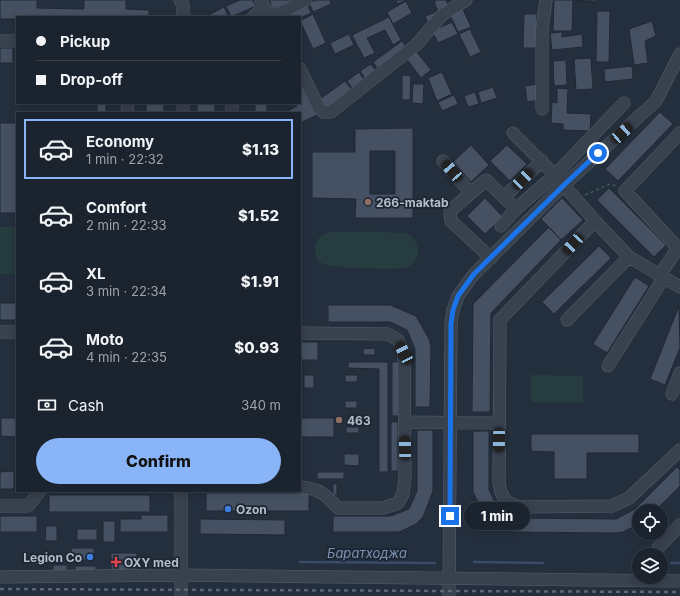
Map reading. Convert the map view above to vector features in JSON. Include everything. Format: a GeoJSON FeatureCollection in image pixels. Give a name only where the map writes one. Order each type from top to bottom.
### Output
{"type":"FeatureCollection","features":[{"type":"Feature","properties":{"kind":"street"},"geometry":{"type":"LineString","coordinates":[[180,0],[183,5],[183,16]]}},
{"type":"Feature","properties":{"kind":"street"},"geometry":{"type":"LineString","coordinates":[[274,16],[306,0]]}},
{"type":"Feature","properties":{"kind":"street"},"geometry":{"type":"LineString","coordinates":[[301,71],[319,108],[323,112],[331,112],[416,45],[442,15],[466,0]]}},
{"type":"Feature","properties":{"kind":"street"},"geometry":{"type":"LineString","coordinates":[[542,110],[542,35],[546,0]]}},
{"type":"Feature","properties":{"kind":"street"},"geometry":{"type":"LineString","coordinates":[[254,16],[262,4],[271,16]]}},
{"type":"Feature","properties":{"kind":"street"},"geometry":{"type":"LineString","coordinates":[[0,41],[16,41]]}},
{"type":"Feature","properties":{"kind":"street"},"geometry":{"type":"LineString","coordinates":[[449,596],[452,423],[451,324],[453,310],[462,290],[490,258],[564,185],[656,101],[680,54]]}},
{"type":"Feature","properties":{"kind":"street"},"geometry":{"type":"LineString","coordinates":[[501,226],[516,209],[555,174],[624,103]]}},
{"type":"Feature","properties":{"kind":"street"},"geometry":{"type":"LineString","coordinates":[[513,133],[555,174],[595,221],[629,257],[680,287]]}},
{"type":"Feature","properties":{"kind":"street"},"geometry":{"type":"LineString","coordinates":[[608,366],[678,248],[625,190],[680,133]]}},
{"type":"Feature","properties":{"kind":"street"},"geometry":{"type":"LineString","coordinates":[[443,161],[471,193]]}},
{"type":"Feature","properties":{"kind":"street"},"geometry":{"type":"LineString","coordinates":[[504,197],[542,161]]}},
{"type":"Feature","properties":{"kind":"street"},"geometry":{"type":"LineString","coordinates":[[490,258],[451,221],[450,211],[486,180],[516,209]]}},
{"type":"Feature","properties":{"kind":"street"},"geometry":{"type":"LineString","coordinates":[[595,221],[500,320],[499,487],[506,502],[519,507],[612,506],[629,498],[680,450]]}},
{"type":"Feature","properties":{"kind":"street"},"geometry":{"type":"LineString","coordinates":[[567,320],[629,257]]}},
{"type":"Feature","properties":{"kind":"street"},"geometry":{"type":"LineString","coordinates":[[0,332],[16,332]]}},
{"type":"Feature","properties":{"kind":"street"},"geometry":{"type":"LineString","coordinates":[[301,333],[388,334],[398,340],[404,353],[405,488],[398,503],[383,508],[338,508],[324,492],[312,487],[301,487]]}},
{"type":"Feature","properties":{"kind":"street"},"geometry":{"type":"LineString","coordinates":[[672,394],[680,373]]}},
{"type":"Feature","properties":{"kind":"street"},"geometry":{"type":"LineString","coordinates":[[405,422],[500,423]]}},
{"type":"Feature","properties":{"kind":"street"},"geometry":{"type":"LineString","coordinates":[[0,506],[28,506],[39,492]]}},
{"type":"Feature","properties":{"kind":"street"},"geometry":{"type":"LineString","coordinates":[[180,492],[180,596]]}},
{"type":"Feature","properties":{"kind":"street"},"geometry":{"type":"LineString","coordinates":[[658,548],[680,525]]}},
{"type":"Feature","properties":{"kind":"street"},"geometry":{"type":"LineString","coordinates":[[0,577],[180,575],[680,581]]}},
{"type":"Feature","properties":{"kind":"path"},"geometry":{"type":"LineString","coordinates":[[576,199],[610,184],[625,190]]}},
{"type":"Feature","properties":{"kind":"green space"},"geometry":{"type":"Polygon","coordinates":[[[0,227],[16,227],[16,274],[0,274],[0,227]]]}},
{"type":"Feature","properties":{"kind":"green space"},"geometry":{"type":"Polygon","coordinates":[[[329,232],[402,233],[414,238],[417,243],[417,255],[415,261],[404,268],[388,269],[337,267],[323,264],[316,256],[316,243],[319,238],[329,232]]]}},
{"type":"Feature","properties":{"kind":"green space"},"geometry":{"type":"Polygon","coordinates":[[[531,375],[583,376],[583,403],[531,402],[531,375]]]}},
{"type":"Feature","properties":{"kind":"building"},"geometry":{"type":"Polygon","coordinates":[[[0,0],[37,0],[37,8],[84,9],[84,0],[126,0],[126,9],[149,10],[149,16],[16,16],[16,19],[0,19],[0,0]]]}},
{"type":"Feature","properties":{"kind":"building"},"geometry":{"type":"Polygon","coordinates":[[[240,0],[253,0],[256,6],[231,16],[226,6],[240,0]]]}},
{"type":"Feature","properties":{"kind":"building"},"geometry":{"type":"Polygon","coordinates":[[[269,0],[293,0],[293,1],[273,9],[269,0]]]}},
{"type":"Feature","properties":{"kind":"building"},"geometry":{"type":"Polygon","coordinates":[[[316,0],[330,0],[331,4],[313,12],[309,3],[316,0]]]}},
{"type":"Feature","properties":{"kind":"building"},"geometry":{"type":"Polygon","coordinates":[[[396,0],[407,0],[397,4],[396,0]]]}},
{"type":"Feature","properties":{"kind":"building"},"geometry":{"type":"Polygon","coordinates":[[[437,0],[446,0],[450,9],[439,13],[434,2],[437,0]]]}},
{"type":"Feature","properties":{"kind":"building"},"geometry":{"type":"Polygon","coordinates":[[[554,0],[573,0],[572,31],[553,31],[554,0]]]}},
{"type":"Feature","properties":{"kind":"building"},"geometry":{"type":"Polygon","coordinates":[[[575,0],[597,0],[597,2],[575,0]]]}},
{"type":"Feature","properties":{"kind":"building"},"geometry":{"type":"Polygon","coordinates":[[[406,1],[412,13],[393,24],[387,12],[406,1]]]}},
{"type":"Feature","properties":{"kind":"building"},"geometry":{"type":"Polygon","coordinates":[[[307,4],[311,13],[301,18],[301,16],[280,16],[307,4]]]}},
{"type":"Feature","properties":{"kind":"building"},"geometry":{"type":"Polygon","coordinates":[[[224,7],[228,16],[207,16],[224,7]]]}},
{"type":"Feature","properties":{"kind":"building"},"geometry":{"type":"Polygon","coordinates":[[[462,7],[471,27],[458,32],[449,13],[462,7]]]}},
{"type":"Feature","properties":{"kind":"building"},"geometry":{"type":"Polygon","coordinates":[[[597,11],[610,11],[609,62],[596,62],[597,11]]]}},
{"type":"Feature","properties":{"kind":"building"},"geometry":{"type":"Polygon","coordinates":[[[436,12],[439,18],[428,22],[425,16],[436,12]]]}},
{"type":"Feature","properties":{"kind":"building"},"geometry":{"type":"Polygon","coordinates":[[[313,14],[326,43],[313,49],[301,20],[313,14]]]}},
{"type":"Feature","properties":{"kind":"building"},"geometry":{"type":"Polygon","coordinates":[[[524,14],[537,14],[536,48],[523,48],[524,14]]]}},
{"type":"Feature","properties":{"kind":"building"},"geometry":{"type":"Polygon","coordinates":[[[389,17],[401,40],[393,45],[385,30],[367,38],[375,53],[364,58],[352,35],[389,17]]]}},
{"type":"Feature","properties":{"kind":"building"},"geometry":{"type":"Polygon","coordinates":[[[652,21],[656,36],[645,41],[648,63],[634,65],[629,29],[652,21]]]}},
{"type":"Feature","properties":{"kind":"building"},"geometry":{"type":"Polygon","coordinates":[[[452,22],[458,34],[438,43],[432,31],[452,22]]]}},
{"type":"Feature","properties":{"kind":"building"},"geometry":{"type":"Polygon","coordinates":[[[470,29],[481,52],[470,57],[459,34],[470,29]]]}},
{"type":"Feature","properties":{"kind":"building"},"geometry":{"type":"Polygon","coordinates":[[[562,32],[562,37],[582,34],[583,47],[552,50],[550,33],[562,32]]]}},
{"type":"Feature","properties":{"kind":"building"},"geometry":{"type":"Polygon","coordinates":[[[349,34],[354,45],[335,54],[330,43],[349,34]]]}},
{"type":"Feature","properties":{"kind":"building"},"geometry":{"type":"Polygon","coordinates":[[[402,41],[408,50],[379,71],[373,62],[402,41]]]}},
{"type":"Feature","properties":{"kind":"building"},"geometry":{"type":"Polygon","coordinates":[[[0,48],[13,48],[13,63],[0,63],[0,48]]]}},
{"type":"Feature","properties":{"kind":"building"},"geometry":{"type":"Polygon","coordinates":[[[416,51],[431,70],[421,78],[406,58],[416,51]]]}},
{"type":"Feature","properties":{"kind":"building"},"geometry":{"type":"Polygon","coordinates":[[[591,58],[593,89],[576,90],[574,59],[591,58]]]}},
{"type":"Feature","properties":{"kind":"building"},"geometry":{"type":"Polygon","coordinates":[[[566,60],[567,85],[554,86],[553,61],[566,60]]]}},
{"type":"Feature","properties":{"kind":"building"},"geometry":{"type":"Polygon","coordinates":[[[371,64],[377,73],[366,80],[360,71],[371,64]]]}},
{"type":"Feature","properties":{"kind":"building"},"geometry":{"type":"Polygon","coordinates":[[[632,66],[633,79],[605,82],[604,69],[632,66]]]}},
{"type":"Feature","properties":{"kind":"building"},"geometry":{"type":"Polygon","coordinates":[[[359,72],[365,81],[353,89],[347,81],[359,72]]]}},
{"type":"Feature","properties":{"kind":"building"},"geometry":{"type":"Polygon","coordinates":[[[442,72],[452,94],[437,101],[428,78],[442,72]]]}},
{"type":"Feature","properties":{"kind":"building"},"geometry":{"type":"Polygon","coordinates":[[[402,75],[411,76],[410,100],[402,100],[402,75]]]}},
{"type":"Feature","properties":{"kind":"building"},"geometry":{"type":"Polygon","coordinates":[[[345,81],[352,90],[326,108],[320,99],[345,81]]]}},
{"type":"Feature","properties":{"kind":"building"},"geometry":{"type":"Polygon","coordinates":[[[413,84],[424,84],[423,104],[412,103],[413,84]]]}},
{"type":"Feature","properties":{"kind":"building"},"geometry":{"type":"Polygon","coordinates":[[[537,84],[539,100],[527,102],[525,86],[537,84]]]}},
{"type":"Feature","properties":{"kind":"building"},"geometry":{"type":"Polygon","coordinates":[[[493,87],[497,98],[481,103],[478,92],[493,87]]]}},
{"type":"Feature","properties":{"kind":"building"},"geometry":{"type":"Polygon","coordinates":[[[303,88],[317,115],[301,123],[301,112],[286,112],[297,106],[296,104],[301,104],[301,89],[303,88]]]}},
{"type":"Feature","properties":{"kind":"building"},"geometry":{"type":"Polygon","coordinates":[[[557,88],[568,89],[567,113],[591,114],[590,131],[563,130],[563,124],[551,123],[552,102],[557,103],[557,88]]]}},
{"type":"Feature","properties":{"kind":"building"},"geometry":{"type":"Polygon","coordinates":[[[475,92],[479,104],[468,107],[464,96],[475,92]]]}},
{"type":"Feature","properties":{"kind":"building"},"geometry":{"type":"Polygon","coordinates":[[[454,95],[458,104],[442,111],[438,102],[454,95]]]}},
{"type":"Feature","properties":{"kind":"building"},"geometry":{"type":"Polygon","coordinates":[[[97,104],[106,104],[106,112],[97,112],[97,104]]]}},
{"type":"Feature","properties":{"kind":"building"},"geometry":{"type":"Polygon","coordinates":[[[146,104],[164,104],[164,112],[146,112],[146,104]]]}},
{"type":"Feature","properties":{"kind":"building"},"geometry":{"type":"Polygon","coordinates":[[[197,104],[215,104],[215,112],[197,112],[197,104]]]}},
{"type":"Feature","properties":{"kind":"building"},"geometry":{"type":"Polygon","coordinates":[[[255,104],[267,104],[267,112],[255,112],[255,104]]]}},
{"type":"Feature","properties":{"kind":"building"},"geometry":{"type":"Polygon","coordinates":[[[660,112],[673,124],[618,181],[605,169],[660,112]]]}},
{"type":"Feature","properties":{"kind":"building"},"geometry":{"type":"Polygon","coordinates":[[[0,123],[16,123],[16,213],[0,213],[0,123]]]}},
{"type":"Feature","properties":{"kind":"building"},"geometry":{"type":"Polygon","coordinates":[[[413,128],[413,218],[355,218],[356,199],[312,198],[312,152],[355,152],[355,129],[413,128]],[[370,151],[370,194],[395,194],[395,151],[370,151]]]}},
{"type":"Feature","properties":{"kind":"building"},"geometry":{"type":"Polygon","coordinates":[[[471,145],[489,165],[471,182],[453,162],[471,145]]]}},
{"type":"Feature","properties":{"kind":"building"},"geometry":{"type":"Polygon","coordinates":[[[507,145],[527,164],[510,181],[490,161],[507,145]]]}},
{"type":"Feature","properties":{"kind":"building"},"geometry":{"type":"Polygon","coordinates":[[[609,188],[666,245],[654,257],[597,200],[609,188]]]}},
{"type":"Feature","properties":{"kind":"building"},"geometry":{"type":"Polygon","coordinates":[[[485,198],[503,217],[485,234],[467,216],[485,198]]]}},
{"type":"Feature","properties":{"kind":"building"},"geometry":{"type":"Polygon","coordinates":[[[562,198],[583,220],[561,240],[541,219],[562,198]]]}},
{"type":"Feature","properties":{"kind":"building"},"geometry":{"type":"Polygon","coordinates":[[[549,227],[561,240],[491,313],[490,412],[472,412],[473,304],[549,227]]]}},
{"type":"Feature","properties":{"kind":"building"},"geometry":{"type":"Polygon","coordinates":[[[599,246],[611,258],[554,314],[542,302],[599,246]]]}},
{"type":"Feature","properties":{"kind":"building"},"geometry":{"type":"Polygon","coordinates":[[[635,277],[649,286],[607,353],[593,344],[635,277]]]}},
{"type":"Feature","properties":{"kind":"building"},"geometry":{"type":"Polygon","coordinates":[[[0,303],[16,303],[16,320],[0,320],[0,303]]]}},
{"type":"Feature","properties":{"kind":"building"},"geometry":{"type":"Polygon","coordinates":[[[328,305],[390,305],[416,316],[429,339],[431,347],[430,407],[415,407],[415,349],[407,330],[390,322],[328,322],[328,305]]]}},
{"type":"Feature","properties":{"kind":"building"},"geometry":{"type":"Polygon","coordinates":[[[679,306],[680,348],[665,385],[650,379],[679,306]]]}},
{"type":"Feature","properties":{"kind":"building"},"geometry":{"type":"Polygon","coordinates":[[[301,342],[318,342],[318,360],[301,360],[301,342]]]}},
{"type":"Feature","properties":{"kind":"building"},"geometry":{"type":"Polygon","coordinates":[[[375,348],[375,355],[363,355],[363,349],[375,348]]]}},
{"type":"Feature","properties":{"kind":"building"},"geometry":{"type":"Polygon","coordinates":[[[348,362],[388,362],[388,472],[379,472],[379,369],[348,368],[348,362]]]}},
{"type":"Feature","properties":{"kind":"building"},"geometry":{"type":"Polygon","coordinates":[[[392,362],[400,362],[400,416],[392,416],[392,362]]]}},
{"type":"Feature","properties":{"kind":"building"},"geometry":{"type":"Polygon","coordinates":[[[304,375],[314,375],[314,388],[304,388],[304,375]]]}},
{"type":"Feature","properties":{"kind":"building"},"geometry":{"type":"Polygon","coordinates":[[[345,375],[358,375],[357,382],[345,382],[345,375]]]}},
{"type":"Feature","properties":{"kind":"building"},"geometry":{"type":"Polygon","coordinates":[[[345,401],[357,401],[357,408],[345,408],[345,401]]]}},
{"type":"Feature","properties":{"kind":"building"},"geometry":{"type":"Polygon","coordinates":[[[1,418],[16,418],[16,437],[1,436],[1,418]]]}},
{"type":"Feature","properties":{"kind":"building"},"geometry":{"type":"Polygon","coordinates":[[[301,418],[334,418],[334,437],[301,437],[301,418]]]}},
{"type":"Feature","properties":{"kind":"building"},"geometry":{"type":"Polygon","coordinates":[[[391,422],[398,422],[398,471],[391,471],[391,422]]]}},
{"type":"Feature","properties":{"kind":"building"},"geometry":{"type":"Polygon","coordinates":[[[346,427],[359,427],[359,433],[346,433],[346,427]]]}},
{"type":"Feature","properties":{"kind":"building"},"geometry":{"type":"Polygon","coordinates":[[[417,430],[433,430],[433,491],[423,517],[416,524],[399,532],[333,532],[333,516],[391,516],[409,509],[417,491],[417,430]]]}},
{"type":"Feature","properties":{"kind":"building"},"geometry":{"type":"Polygon","coordinates":[[[473,431],[489,431],[489,490],[499,510],[516,518],[616,519],[632,511],[632,528],[623,532],[615,533],[511,532],[489,523],[473,492],[473,431]]]}},
{"type":"Feature","properties":{"kind":"building"},"geometry":{"type":"Polygon","coordinates":[[[531,434],[639,434],[639,453],[587,453],[587,479],[554,479],[554,452],[531,451],[531,434]]]}},
{"type":"Feature","properties":{"kind":"building"},"geometry":{"type":"Polygon","coordinates":[[[344,454],[359,454],[359,466],[344,465],[344,454]]]}},
{"type":"Feature","properties":{"kind":"building"},"geometry":{"type":"Polygon","coordinates":[[[677,467],[680,470],[680,486],[662,504],[640,504],[677,467]]]}},
{"type":"Feature","properties":{"kind":"building"},"geometry":{"type":"Polygon","coordinates":[[[14,471],[14,489],[0,489],[0,472],[14,471]]]}},
{"type":"Feature","properties":{"kind":"building"},"geometry":{"type":"Polygon","coordinates":[[[317,472],[344,472],[344,479],[317,479],[317,472]]]}},
{"type":"Feature","properties":{"kind":"building"},"geometry":{"type":"Polygon","coordinates":[[[333,484],[337,484],[337,495],[333,495],[333,484]]]}},
{"type":"Feature","properties":{"kind":"building"},"geometry":{"type":"Polygon","coordinates":[[[206,493],[309,493],[309,511],[206,511],[206,493]]]}},
{"type":"Feature","properties":{"kind":"building"},"geometry":{"type":"Polygon","coordinates":[[[49,495],[150,495],[150,512],[49,512],[49,495]]]}},
{"type":"Feature","properties":{"kind":"building"},"geometry":{"type":"Polygon","coordinates":[[[141,515],[168,515],[168,532],[120,532],[120,519],[141,519],[141,515]]]}},
{"type":"Feature","properties":{"kind":"building"},"geometry":{"type":"Polygon","coordinates":[[[0,516],[37,516],[37,532],[0,532],[0,516]]]}},
{"type":"Feature","properties":{"kind":"building"},"geometry":{"type":"Polygon","coordinates":[[[200,519],[285,520],[285,535],[200,534],[200,519]]]}},
{"type":"Feature","properties":{"kind":"building"},"geometry":{"type":"Polygon","coordinates":[[[103,521],[115,521],[115,542],[103,542],[103,521]]]}},
{"type":"Feature","properties":{"kind":"building"},"geometry":{"type":"Polygon","coordinates":[[[46,526],[57,526],[57,541],[45,541],[46,526]]]}},
{"type":"Feature","properties":{"kind":"building"},"geometry":{"type":"Polygon","coordinates":[[[77,529],[97,529],[97,540],[77,540],[77,529]]]}},
{"type":"Feature","properties":{"kind":"building"},"geometry":{"type":"Polygon","coordinates":[[[71,548],[94,548],[94,560],[71,560],[71,548]]]}},
{"type":"Feature","properties":{"kind":"building"},"geometry":{"type":"Polygon","coordinates":[[[111,553],[137,553],[137,572],[111,572],[111,553]]]}},
{"type":"Feature","properties":{"kind":"building"},"geometry":{"type":"Polygon","coordinates":[[[53,565],[67,565],[67,572],[53,572],[53,565]]]}},
{"type":"Feature","properties":{"kind":"building"},"geometry":{"type":"Polygon","coordinates":[[[75,566],[96,566],[96,572],[75,572],[75,566]]]}},
{"type":"Feature","properties":{"kind":"waterway","name":"Баратходжа"},"geometry":{"type":"LineString","coordinates":[[300,562],[435,563]]}},
{"type":"Feature","properties":{"kind":"waterway","name":"Баратходжа"},"geometry":{"type":"LineString","coordinates":[[474,562],[543,563]]}},
{"type":"Feature","properties":{"kind":"waterway","name":"Баратходжа"},"geometry":{"type":"LineString","coordinates":[[671,563],[680,563]]}},
{"type":"Feature","properties":{"kind":"railway"},"geometry":{"type":"LineString","coordinates":[[0,589],[680,592]]}},
{"type":"Feature","properties":{"kind":"place","name":"266-maktab"},"geometry":{"type":"Point","coordinates":[368,202]}},
{"type":"Feature","properties":{"kind":"place","name":"463"},"geometry":{"type":"Point","coordinates":[339,420]}},
{"type":"Feature","properties":{"kind":"place","name":"Ozon"},"geometry":{"type":"Point","coordinates":[228,509]}},
{"type":"Feature","properties":{"kind":"place","name":"Legion Co"},"geometry":{"type":"Point","coordinates":[90,557]}},
{"type":"Feature","properties":{"kind":"place","name":"OXY med"},"geometry":{"type":"Point","coordinates":[116,562]}},
{"type":"Feature","properties":{"kind":"route"},"geometry":{"type":"LineString","coordinates":[[450,516],[452,423],[451,324],[455,303],[458,296],[474,274],[598,153]]}}]}
